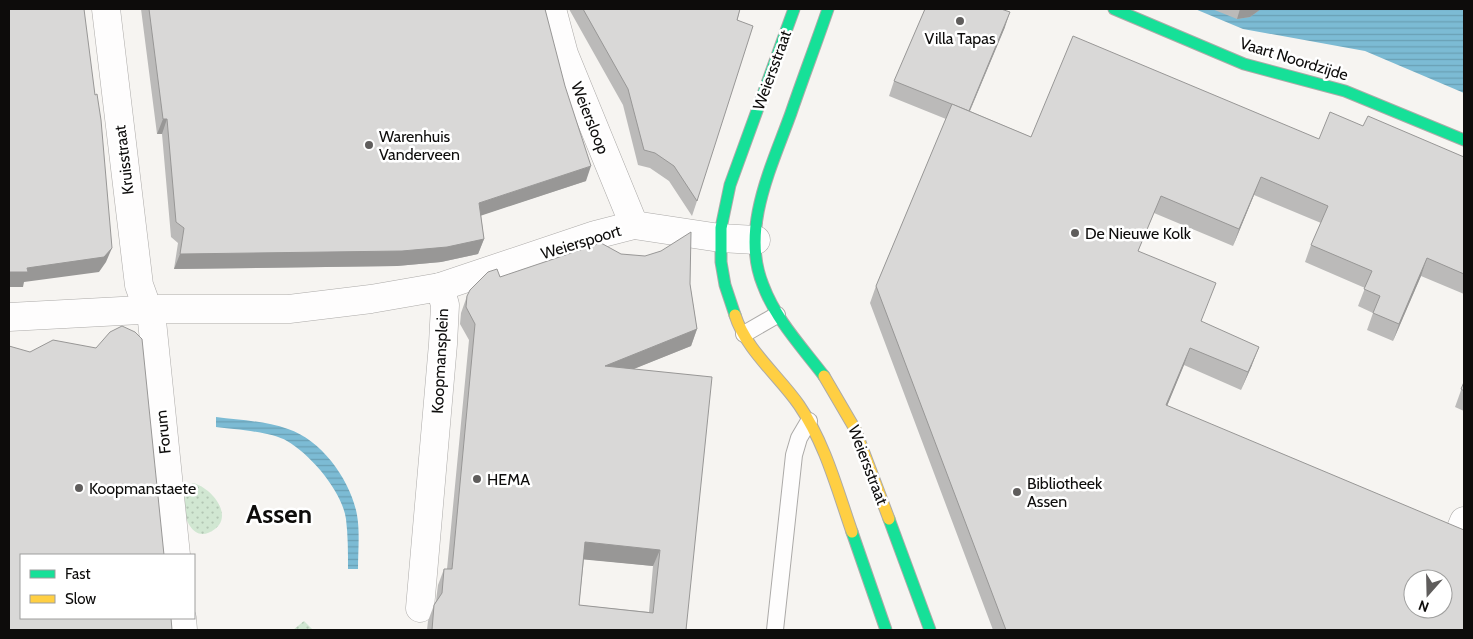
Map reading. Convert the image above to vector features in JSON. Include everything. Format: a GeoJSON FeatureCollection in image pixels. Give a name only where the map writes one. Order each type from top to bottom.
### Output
{"type":"FeatureCollection","features":[{"type":"Feature","properties":{"kind":"main road","name":"Weiersstraat"},"geometry":{"type":"LineString","coordinates":[[794,9],[730,184],[720,238],[725,286],[736,319],[744,334],[752,347],[785,385],[809,421],[829,462],[886,630]]}},
{"type":"Feature","properties":{"kind":"main road","name":"Weiersstraat"},"geometry":{"type":"LineString","coordinates":[[828,9],[762,192],[756,240],[762,284],[777,315],[822,372],[848,413],[930,630]]}},
{"type":"Feature","properties":{"kind":"main road","name":"Vaart Noordzijde"},"geometry":{"type":"LineString","coordinates":[[1114,9],[1244,64],[1344,91],[1464,140]]}},
{"type":"Feature","properties":{"kind":"street","name":"Kruisstraat"},"geometry":{"type":"LineString","coordinates":[[106,9],[139,285],[149,309]]}},
{"type":"Feature","properties":{"kind":"street","name":"Weiersloop"},"geometry":{"type":"LineString","coordinates":[[552,9],[564,54],[634,226]]}},
{"type":"Feature","properties":{"kind":"street","name":"Weierspoort"},"geometry":{"type":"LineString","coordinates":[[440,287],[595,235],[634,226],[720,238],[756,240]]}},
{"type":"Feature","properties":{"kind":"street","name":"Koopmansplein"},"geometry":{"type":"LineString","coordinates":[[9,317],[149,309],[289,309],[371,299],[440,287],[445,305],[443,344],[420,608]]}},
{"type":"Feature","properties":{"kind":"street","name":"Forum"},"geometry":{"type":"LineString","coordinates":[[149,309],[152,322],[176,554]]}},
{"type":"Feature","properties":{"kind":"street"},"geometry":{"type":"LineString","coordinates":[[1464,521],[1460,531],[1464,533]]}},
{"type":"Feature","properties":{"kind":"lane"},"geometry":{"type":"LineString","coordinates":[[788,28],[817,38]]}},
{"type":"Feature","properties":{"kind":"lane"},"geometry":{"type":"LineString","coordinates":[[744,334],[777,315]]}},
{"type":"Feature","properties":{"kind":"lane"},"geometry":{"type":"LineString","coordinates":[[775,630],[794,456],[799,438],[809,421]]}},
{"type":"Feature","properties":{"kind":"green space"},"geometry":{"type":"Polygon","coordinates":[[[193,483],[212,495],[221,509],[220,523],[215,529],[205,534],[196,532],[190,526],[186,516],[184,496],[187,487],[193,483]]]}},
{"type":"Feature","properties":{"kind":"green space"},"geometry":{"type":"Polygon","coordinates":[[[304,621],[313,630],[293,630],[304,621]]]}},
{"type":"Feature","properties":{"kind":"water"},"geometry":{"type":"Polygon","coordinates":[[[1195,9],[1464,9],[1464,93],[1365,51],[1243,29],[1195,9]]]}},
{"type":"Feature","properties":{"kind":"water"},"geometry":{"type":"Polygon","coordinates":[[[216,417],[279,426],[300,434],[323,452],[333,463],[354,502],[358,528],[358,569],[348,569],[347,531],[343,508],[332,486],[315,464],[296,447],[272,435],[216,427],[216,417]]]}},
{"type":"Feature","properties":{"kind":"building"},"geometry":{"type":"Polygon","coordinates":[[[9,9],[84,9],[95,95],[97,94],[101,120],[112,248],[104,257],[27,268],[28,272],[9,272],[9,9]]]}},
{"type":"Feature","properties":{"kind":"building","name":"Warenhuis Vanderveen"},"geometry":{"type":"Polygon","coordinates":[[[149,9],[545,9],[565,86],[591,166],[479,203],[484,239],[447,247],[402,251],[180,254],[184,228],[176,222],[167,119],[163,119],[149,9]]]}},
{"type":"Feature","properties":{"kind":"building"},"geometry":{"type":"Polygon","coordinates":[[[583,9],[740,9],[737,20],[753,26],[697,201],[674,166],[655,153],[644,150],[628,89],[583,9]]]}},
{"type":"Feature","properties":{"kind":"building"},"geometry":{"type":"Polygon","coordinates":[[[925,9],[1001,9],[1010,12],[969,111],[894,81],[925,9]]]}},
{"type":"Feature","properties":{"kind":"building","name":"De Nieuwe Kolk"},"geometry":{"type":"Polygon","coordinates":[[[1073,36],[1319,139],[1330,112],[1363,126],[1368,116],[1464,157],[1464,274],[1427,258],[1399,324],[1373,313],[1380,296],[1364,289],[1372,271],[1311,245],[1328,206],[1261,177],[1239,229],[1161,196],[1138,251],[1216,283],[1201,321],[1259,347],[1248,372],[1190,348],[1166,405],[1464,530],[1464,630],[1006,630],[876,286],[952,104],[1031,137],[1073,36]]]}},
{"type":"Feature","properties":{"kind":"building"},"geometry":{"type":"Polygon","coordinates":[[[691,232],[690,284],[697,329],[605,366],[712,377],[686,630],[432,630],[434,605],[442,593],[444,569],[452,569],[475,324],[466,307],[467,296],[470,290],[488,272],[497,269],[500,277],[601,243],[621,254],[645,256],[661,251],[691,232]],[[585,542],[579,605],[653,613],[660,550],[585,542]]]}},
{"type":"Feature","properties":{"kind":"building","name":"Koopmanstaete"},"geometry":{"type":"Polygon","coordinates":[[[122,326],[135,332],[142,339],[164,554],[20,554],[20,619],[171,619],[172,630],[9,630],[9,346],[30,352],[53,340],[96,348],[110,332],[122,326]]]}},
{"type":"Feature","properties":{"kind":"traffic: fast"},"geometry":{"type":"LineString","coordinates":[[735,315],[725,285],[721,262],[721,228],[730,185],[794,9]]}},
{"type":"Feature","properties":{"kind":"traffic: fast"},"geometry":{"type":"LineString","coordinates":[[824,376],[790,333],[768,298],[757,264],[755,242],[761,198],[828,9]]}},
{"type":"Feature","properties":{"kind":"traffic: fast"},"geometry":{"type":"LineString","coordinates":[[1114,9],[1244,64],[1345,91],[1464,140]]}},
{"type":"Feature","properties":{"kind":"traffic: fast"},"geometry":{"type":"LineString","coordinates":[[889,519],[930,630]]}},
{"type":"Feature","properties":{"kind":"traffic: fast"},"geometry":{"type":"LineString","coordinates":[[852,532],[886,630]]}},
{"type":"Feature","properties":{"kind":"traffic: slow"},"geometry":{"type":"LineString","coordinates":[[735,315],[747,340],[791,394],[808,420],[830,467],[852,532]]}},
{"type":"Feature","properties":{"kind":"traffic: slow"},"geometry":{"type":"LineString","coordinates":[[824,376],[855,429],[889,519]]}},
{"type":"Feature","properties":{"kind":"place","name":"Villa Tapas"},"geometry":{"type":"Point","coordinates":[960,21]}},
{"type":"Feature","properties":{"kind":"place","name":"Warenhuis Vanderveen"},"geometry":{"type":"Point","coordinates":[369,145]}},
{"type":"Feature","properties":{"kind":"place","name":"De Nieuwe Kolk"},"geometry":{"type":"Point","coordinates":[1075,233]}},
{"type":"Feature","properties":{"kind":"place","name":"HEMA"},"geometry":{"type":"Point","coordinates":[477,479]}},
{"type":"Feature","properties":{"kind":"place","name":"Koopmanstaete"},"geometry":{"type":"Point","coordinates":[79,488]}},
{"type":"Feature","properties":{"kind":"place","name":"Bibliotheek Assen"},"geometry":{"type":"Point","coordinates":[1017,492]}},
{"type":"Feature","properties":{"kind":"district","name":"Assen"},"geometry":{"type":"Point","coordinates":[279,514]}}]}
